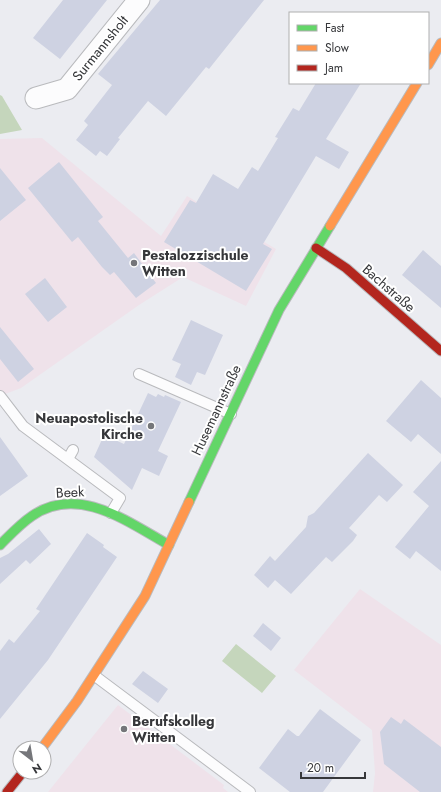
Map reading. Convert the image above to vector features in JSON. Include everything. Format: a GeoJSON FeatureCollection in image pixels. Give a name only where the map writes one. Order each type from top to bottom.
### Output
{"type":"FeatureCollection","features":[{"type":"Feature","properties":{"kind":"main road"},"geometry":{"type":"LineString","coordinates":[[429,63],[441,43]]}},
{"type":"Feature","properties":{"kind":"main road","name":"Husemannstraße"},"geometry":{"type":"LineString","coordinates":[[48,740],[95,676],[145,596],[256,356],[279,310],[416,84]]}},
{"type":"Feature","properties":{"kind":"main road","name":"Bachstraße"},"geometry":{"type":"LineString","coordinates":[[316,248],[346,268],[441,351]]}},
{"type":"Feature","properties":{"kind":"main road","name":"Beek"},"geometry":{"type":"LineString","coordinates":[[0,545],[33,516],[49,507],[82,504],[93,505],[111,513],[169,545]]}},
{"type":"Feature","properties":{"kind":"main road"},"geometry":{"type":"LineString","coordinates":[[7,792],[16,780]]}},
{"type":"Feature","properties":{"kind":"street","name":"Surmannsholt"},"geometry":{"type":"LineString","coordinates":[[36,98],[67,89],[139,0]]}},
{"type":"Feature","properties":{"kind":"lane"},"geometry":{"type":"LineString","coordinates":[[139,374],[230,414]]}},
{"type":"Feature","properties":{"kind":"lane"},"geometry":{"type":"LineString","coordinates":[[0,396],[24,426],[70,454],[120,498],[111,513]]}},
{"type":"Feature","properties":{"kind":"lane"},"geometry":{"type":"LineString","coordinates":[[95,676],[250,792]]}},
{"type":"Feature","properties":{"kind":"shaded area","name":"Pestalozzischule Witten"},"geometry":{"type":"Polygon","coordinates":[[[42,138],[161,236],[187,196],[276,249],[246,306],[183,277],[139,305],[21,388],[0,396],[0,139],[42,138]]]}},
{"type":"Feature","properties":{"kind":"shaded area"},"geometry":{"type":"Polygon","coordinates":[[[360,589],[441,645],[441,792],[373,792],[375,773],[372,730],[294,670],[360,589]]]}},
{"type":"Feature","properties":{"kind":"shaded area","name":"Berufskolleg Witten"},"geometry":{"type":"Polygon","coordinates":[[[118,705],[224,785],[223,788],[228,792],[48,792],[118,705]]]}},
{"type":"Feature","properties":{"kind":"green space"},"geometry":{"type":"Polygon","coordinates":[[[0,95],[2,96],[22,130],[0,134],[0,95]]]}},
{"type":"Feature","properties":{"kind":"green space"},"geometry":{"type":"Polygon","coordinates":[[[236,644],[276,676],[262,693],[222,661],[236,644]]]}},
{"type":"Feature","properties":{"kind":"building"},"geometry":{"type":"Polygon","coordinates":[[[63,0],[107,0],[60,59],[33,38],[63,0]]]}},
{"type":"Feature","properties":{"kind":"building"},"geometry":{"type":"Polygon","coordinates":[[[160,0],[264,0],[209,69],[206,67],[166,116],[148,101],[118,138],[120,139],[107,156],[100,151],[96,156],[76,140],[88,125],[84,121],[112,85],[98,74],[160,0]]]}},
{"type":"Feature","properties":{"kind":"building"},"geometry":{"type":"Polygon","coordinates":[[[315,84],[360,84],[326,139],[349,152],[339,169],[316,156],[263,244],[272,249],[246,291],[164,242],[190,200],[196,203],[213,174],[238,189],[252,167],[258,171],[278,138],[275,137],[293,108],[299,111],[315,84]]]}},
{"type":"Feature","properties":{"kind":"building"},"geometry":{"type":"Polygon","coordinates":[[[59,162],[103,217],[98,221],[128,258],[134,253],[156,283],[136,298],[114,272],[110,275],[102,267],[78,237],[72,242],[28,188],[59,162]]]}},
{"type":"Feature","properties":{"kind":"building"},"geometry":{"type":"Polygon","coordinates":[[[0,168],[26,200],[0,221],[0,168]]]}},
{"type":"Feature","properties":{"kind":"building"},"geometry":{"type":"Polygon","coordinates":[[[423,250],[441,266],[441,308],[402,275],[423,250]]]}},
{"type":"Feature","properties":{"kind":"building"},"geometry":{"type":"Polygon","coordinates":[[[45,278],[67,307],[48,322],[25,294],[45,278]]]}},
{"type":"Feature","properties":{"kind":"building"},"geometry":{"type":"Polygon","coordinates":[[[191,320],[223,335],[205,375],[197,372],[191,385],[175,377],[181,364],[172,360],[191,320]]]}},
{"type":"Feature","properties":{"kind":"building"},"geometry":{"type":"Polygon","coordinates":[[[0,327],[34,369],[18,382],[0,359],[0,327]]]}},
{"type":"Feature","properties":{"kind":"building"},"geometry":{"type":"Polygon","coordinates":[[[421,380],[441,398],[441,454],[418,434],[411,442],[386,421],[421,380]]]}},
{"type":"Feature","properties":{"kind":"building","name":"Neuapostolische Kirche"},"geometry":{"type":"Polygon","coordinates":[[[148,393],[156,397],[158,394],[164,397],[165,395],[181,402],[158,451],[168,456],[159,476],[142,468],[132,490],[94,457],[104,435],[124,444],[148,393]]]}},
{"type":"Feature","properties":{"kind":"building"},"geometry":{"type":"Polygon","coordinates":[[[0,437],[28,476],[0,496],[0,437]]]}},
{"type":"Feature","properties":{"kind":"building"},"geometry":{"type":"Polygon","coordinates":[[[368,453],[403,485],[387,502],[379,495],[349,528],[357,535],[353,541],[332,562],[326,557],[291,594],[275,580],[268,588],[254,575],[270,556],[275,561],[306,527],[308,516],[314,513],[368,453]]]}},
{"type":"Feature","properties":{"kind":"building"},"geometry":{"type":"Polygon","coordinates":[[[441,461],[441,571],[416,551],[410,559],[395,547],[429,506],[413,492],[441,461]]]}},
{"type":"Feature","properties":{"kind":"building"},"geometry":{"type":"Polygon","coordinates":[[[39,529],[51,544],[30,564],[26,560],[0,584],[0,558],[8,554],[39,529]]]}},
{"type":"Feature","properties":{"kind":"building"},"geometry":{"type":"Polygon","coordinates":[[[87,533],[104,545],[103,547],[117,557],[48,660],[0,719],[0,651],[9,639],[14,643],[40,611],[36,609],[87,533]]]}},
{"type":"Feature","properties":{"kind":"building"},"geometry":{"type":"Polygon","coordinates":[[[263,623],[281,638],[271,651],[253,636],[263,623]]]}},
{"type":"Feature","properties":{"kind":"building"},"geometry":{"type":"Polygon","coordinates":[[[143,671],[168,689],[158,703],[132,684],[143,671]]]}},
{"type":"Feature","properties":{"kind":"building"},"geometry":{"type":"Polygon","coordinates":[[[320,709],[361,740],[323,792],[290,792],[259,768],[288,729],[299,736],[320,709]]]}},
{"type":"Feature","properties":{"kind":"building"},"geometry":{"type":"Polygon","coordinates":[[[391,717],[401,724],[404,719],[441,747],[441,792],[420,792],[384,764],[380,732],[391,717]]]}},
{"type":"Feature","properties":{"kind":"traffic: fast"},"geometry":{"type":"LineString","coordinates":[[189,502],[279,310],[330,226]]}},
{"type":"Feature","properties":{"kind":"traffic: fast"},"geometry":{"type":"LineString","coordinates":[[0,545],[19,526],[32,516],[49,507],[67,504],[85,505],[120,517],[169,545]]}},
{"type":"Feature","properties":{"kind":"traffic: slow"},"geometry":{"type":"LineString","coordinates":[[429,63],[441,43]]}},
{"type":"Feature","properties":{"kind":"traffic: slow"},"geometry":{"type":"LineString","coordinates":[[330,226],[416,84]]}},
{"type":"Feature","properties":{"kind":"traffic: slow"},"geometry":{"type":"LineString","coordinates":[[48,740],[77,701],[145,596],[189,502]]}},
{"type":"Feature","properties":{"kind":"traffic: jam"},"geometry":{"type":"LineString","coordinates":[[316,248],[346,268],[441,351]]}},
{"type":"Feature","properties":{"kind":"traffic: jam"},"geometry":{"type":"LineString","coordinates":[[7,792],[17,780]]}},
{"type":"Feature","properties":{"kind":"place","name":"Pestalozzischule Witten"},"geometry":{"type":"Point","coordinates":[134,263]}},
{"type":"Feature","properties":{"kind":"place","name":"Neuapostolische Kirche"},"geometry":{"type":"Point","coordinates":[151,426]}},
{"type":"Feature","properties":{"kind":"place","name":"Berufskolleg Witten"},"geometry":{"type":"Point","coordinates":[124,729]}}]}
